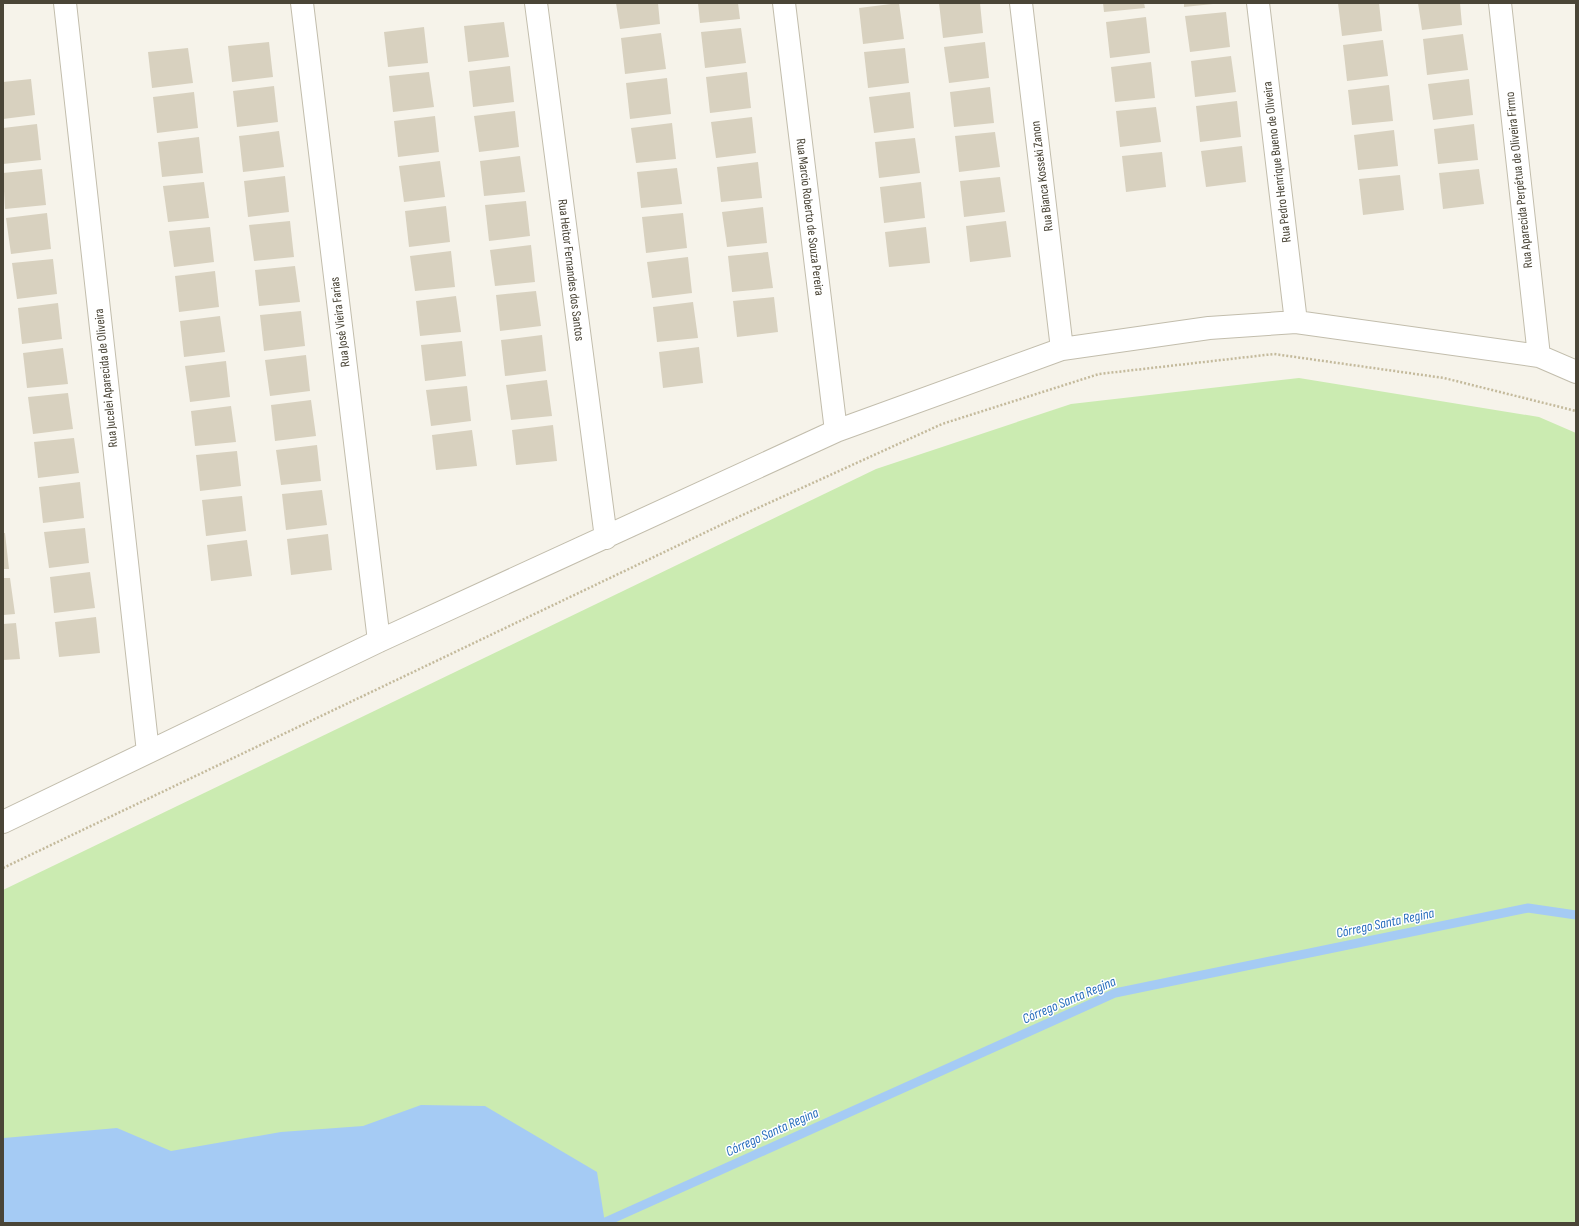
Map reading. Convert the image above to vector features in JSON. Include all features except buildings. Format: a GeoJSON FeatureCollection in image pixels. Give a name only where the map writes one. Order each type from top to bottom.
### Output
{"type":"FeatureCollection","features":[{"type":"Feature","properties":{"kind":"street","name":"Rua Jucelei Aparecida de Oliveira"},"geometry":{"type":"LineString","coordinates":[[65,3],[148,752]]}},
{"type":"Feature","properties":{"kind":"street","name":"Rua José Vieira Farias"},"geometry":{"type":"LineString","coordinates":[[302,3],[379,641]]}},
{"type":"Feature","properties":{"kind":"street","name":"Rua Heitor Fernandes dos Santos"},"geometry":{"type":"LineString","coordinates":[[536,3],[606,538]]}},
{"type":"Feature","properties":{"kind":"street","name":"Rua Marcio Roberto de Souza Pereira"},"geometry":{"type":"LineString","coordinates":[[784,3],[836,431]]}},
{"type":"Feature","properties":{"kind":"street","name":"Rua Bianca Kosseki Zanon"},"geometry":{"type":"LineString","coordinates":[[1021,3],[1062,348]]}},
{"type":"Feature","properties":{"kind":"street","name":"Rua Pedro Henrique Bueno de Oliveira"},"geometry":{"type":"LineString","coordinates":[[1258,3],[1296,322]]}},
{"type":"Feature","properties":{"kind":"street","name":"Rua Aparecida Perpétua de Oliveira Firmo"},"geometry":{"type":"LineString","coordinates":[[1500,3],[1540,356]]}},
{"type":"Feature","properties":{"kind":"street"},"geometry":{"type":"LineString","coordinates":[[3,822],[379,641],[836,431],[1062,348],[1209,328],[1296,322],[1540,356],[1576,372]]}},
{"type":"Feature","properties":{"kind":"path"},"geometry":{"type":"LineString","coordinates":[[3,868],[725,523],[942,424],[1099,374],[1274,354],[1444,378],[1576,411]]}},
{"type":"Feature","properties":{"kind":"green space"},"geometry":{"type":"Polygon","coordinates":[[[1299,378],[1539,417],[1576,433],[1576,1223],[3,1223],[3,890],[876,469],[1071,404],[1299,378]]]}},
{"type":"Feature","properties":{"kind":"water"},"geometry":{"type":"Polygon","coordinates":[[[421,1105],[485,1106],[597,1172],[605,1223],[3,1223],[4,1138],[117,1128],[171,1151],[281,1132],[363,1126],[421,1105]]]}},
{"type":"Feature","properties":{"kind":"waterway","name":"Córrego Santa Regina"},"geometry":{"type":"LineString","coordinates":[[603,1223],[1115,993],[1528,908],[1576,915]]}}]}
